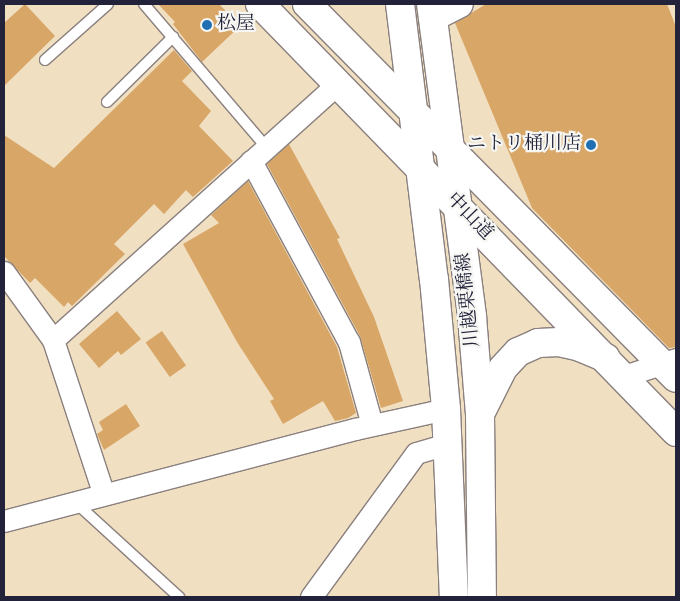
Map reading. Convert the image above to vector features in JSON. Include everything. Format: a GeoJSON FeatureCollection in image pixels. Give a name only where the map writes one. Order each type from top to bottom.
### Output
{"type":"FeatureCollection","features":[{"type":"Feature","properties":{"kind":"main road","name":"中山道"},"geometry":{"type":"LineString","coordinates":[[260,4],[458,205],[676,432]]}},
{"type":"Feature","properties":{"kind":"main road","name":"中山道"},"geometry":{"type":"LineString","coordinates":[[308,4],[451,150],[671,366]]}},
{"type":"Feature","properties":{"kind":"main road","name":"川越栗橋線"},"geometry":{"type":"LineString","coordinates":[[400,4],[420,166],[446,410],[454,597]]}},
{"type":"Feature","properties":{"kind":"main road"},"geometry":{"type":"LineString","coordinates":[[432,10],[458,4]]}},
{"type":"Feature","properties":{"kind":"main road","name":"川越栗橋線"},"geometry":{"type":"LineString","coordinates":[[432,10],[472,317],[480,414],[482,597]]}},
{"type":"Feature","properties":{"kind":"main road"},"geometry":{"type":"LineString","coordinates":[[480,414],[503,368],[518,352],[538,343],[559,342],[580,346],[616,368]]}},
{"type":"Feature","properties":{"kind":"street"},"geometry":{"type":"LineString","coordinates":[[53,340],[338,83]]}},
{"type":"Feature","properties":{"kind":"street"},"geometry":{"type":"LineString","coordinates":[[259,155],[349,342],[372,425]]}},
{"type":"Feature","properties":{"kind":"street"},"geometry":{"type":"LineString","coordinates":[[4,272],[53,340],[103,492]]}},
{"type":"Feature","properties":{"kind":"street"},"geometry":{"type":"LineString","coordinates":[[616,368],[671,366]]}},
{"type":"Feature","properties":{"kind":"street"},"geometry":{"type":"LineString","coordinates":[[4,521],[103,492],[372,425],[446,410]]}},
{"type":"Feature","properties":{"kind":"street"},"geometry":{"type":"LineString","coordinates":[[311,597],[416,453],[448,444]]}},
{"type":"Feature","properties":{"kind":"lane"},"geometry":{"type":"LineString","coordinates":[[45,60],[108,4]]}},
{"type":"Feature","properties":{"kind":"lane"},"geometry":{"type":"LineString","coordinates":[[144,4],[173,37],[259,155]]}},
{"type":"Feature","properties":{"kind":"lane"},"geometry":{"type":"LineString","coordinates":[[107,102],[173,37]]}},
{"type":"Feature","properties":{"kind":"lane"},"geometry":{"type":"LineString","coordinates":[[74,501],[179,597]]}},
{"type":"Feature","properties":{"kind":"building"},"geometry":{"type":"Polygon","coordinates":[[[25,4],[55,36],[4,86],[4,23],[25,4]]]}},
{"type":"Feature","properties":{"kind":"building"},"geometry":{"type":"Polygon","coordinates":[[[158,4],[219,4],[240,26],[202,62],[173,24],[175,22],[158,4]]]}},
{"type":"Feature","properties":{"kind":"building","name":"ニトリ桶川店"},"geometry":{"type":"Polygon","coordinates":[[[486,4],[667,4],[676,27],[676,347],[669,348],[532,208],[455,23],[486,4]]]}},
{"type":"Feature","properties":{"kind":"building"},"geometry":{"type":"Polygon","coordinates":[[[174,50],[192,71],[182,81],[211,111],[199,126],[233,161],[193,197],[186,190],[164,214],[154,204],[114,244],[125,254],[72,306],[68,302],[64,307],[35,278],[30,283],[4,256],[4,135],[54,168],[174,50]]]}},
{"type":"Feature","properties":{"kind":"building"},"geometry":{"type":"Polygon","coordinates":[[[289,144],[340,238],[337,239],[374,317],[403,401],[381,408],[360,336],[267,164],[289,144]]]}},
{"type":"Feature","properties":{"kind":"building"},"geometry":{"type":"Polygon","coordinates":[[[248,181],[337,347],[356,413],[348,418],[335,421],[323,401],[283,424],[270,401],[274,399],[237,342],[183,244],[219,223],[211,215],[248,181]]]}},
{"type":"Feature","properties":{"kind":"building"},"geometry":{"type":"Polygon","coordinates":[[[117,311],[141,339],[121,355],[118,351],[99,368],[79,344],[117,311]]]}},
{"type":"Feature","properties":{"kind":"building"},"geometry":{"type":"Polygon","coordinates":[[[162,331],[186,365],[170,377],[146,342],[162,331]]]}},
{"type":"Feature","properties":{"kind":"building"},"geometry":{"type":"Polygon","coordinates":[[[126,404],[140,426],[104,450],[97,434],[103,430],[99,422],[126,404]]]}},
{"type":"Feature","properties":{"kind":"place","name":"松屋"},"geometry":{"type":"Point","coordinates":[207,25]}},
{"type":"Feature","properties":{"kind":"place","name":"ニトリ桶川店"},"geometry":{"type":"Point","coordinates":[591,145]}}]}
